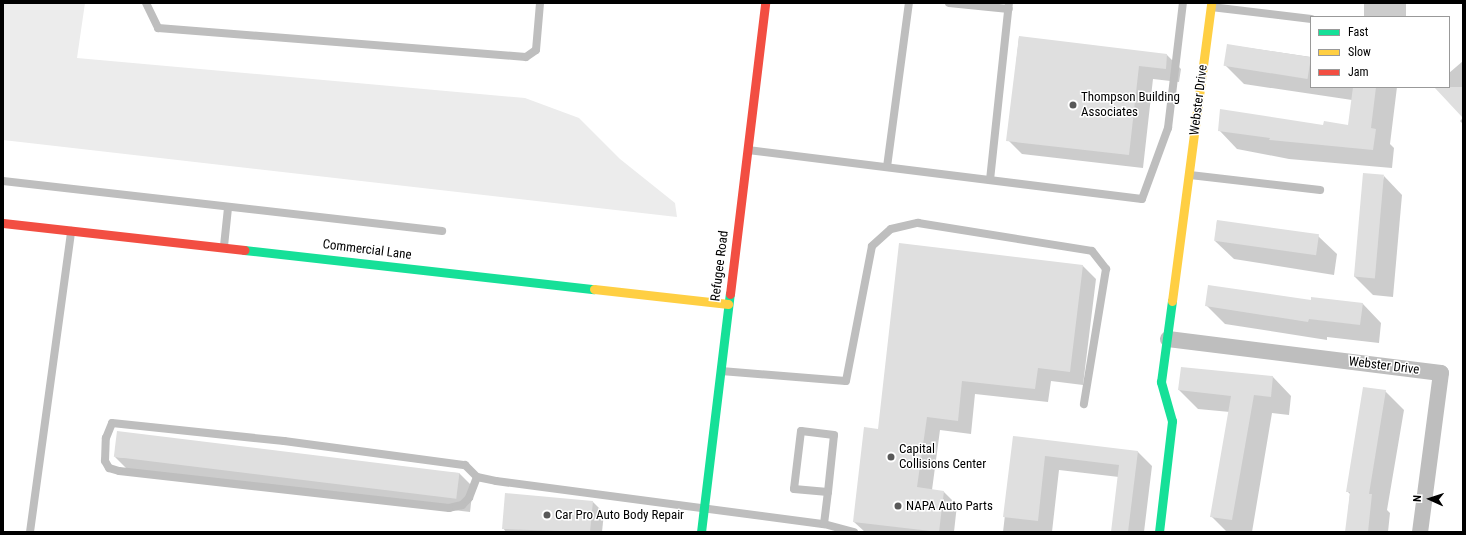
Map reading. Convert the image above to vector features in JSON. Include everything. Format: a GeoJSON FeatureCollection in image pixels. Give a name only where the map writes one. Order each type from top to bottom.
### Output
{"type":"FeatureCollection","features":[{"type":"Feature","properties":{"kind":"street","name":"Refugee Road"},"geometry":{"type":"LineString","coordinates":[[701,532],[766,3]]}},
{"type":"Feature","properties":{"kind":"street","name":"Webster Drive"},"geometry":{"type":"LineString","coordinates":[[1159,532],[1172,421],[1161,382],[1168,339],[1210,5]]}},
{"type":"Feature","properties":{"kind":"street","name":"Commercial Lane"},"geometry":{"type":"LineString","coordinates":[[3,223],[728,304]]}},
{"type":"Feature","properties":{"kind":"street","name":"Webster Drive"},"geometry":{"type":"LineString","coordinates":[[1168,339],[1441,373],[1420,532]]}},
{"type":"Feature","properties":{"kind":"lane"},"geometry":{"type":"LineString","coordinates":[[146,3],[158,28],[526,57],[536,50],[540,3]]}},
{"type":"Feature","properties":{"kind":"lane"},"geometry":{"type":"LineString","coordinates":[[887,167],[909,3]]}},
{"type":"Feature","properties":{"kind":"lane"},"geometry":{"type":"LineString","coordinates":[[949,3],[1009,6],[990,180]]}},
{"type":"Feature","properties":{"kind":"lane"},"geometry":{"type":"LineString","coordinates":[[747,149],[1142,198],[1168,128],[1183,3]]}},
{"type":"Feature","properties":{"kind":"lane"},"geometry":{"type":"LineString","coordinates":[[1210,5],[1310,19]]}},
{"type":"Feature","properties":{"kind":"lane"},"geometry":{"type":"LineString","coordinates":[[1189,175],[1320,190]]}},
{"type":"Feature","properties":{"kind":"lane"},"geometry":{"type":"LineString","coordinates":[[3,181],[442,231]]}},
{"type":"Feature","properties":{"kind":"lane"},"geometry":{"type":"LineString","coordinates":[[224,247],[228,207]]}},
{"type":"Feature","properties":{"kind":"lane"},"geometry":{"type":"LineString","coordinates":[[720,371],[846,381],[872,246],[891,229],[918,223],[1092,251],[1106,269],[1084,404]]}},
{"type":"Feature","properties":{"kind":"lane"},"geometry":{"type":"LineString","coordinates":[[30,532],[71,230]]}},
{"type":"Feature","properties":{"kind":"lane"},"geometry":{"type":"LineString","coordinates":[[477,477],[469,498],[462,505],[448,508],[119,471],[109,468],[105,461],[106,438],[112,423],[128,424],[465,465],[477,477],[703,510],[824,524],[854,532]]}},
{"type":"Feature","properties":{"kind":"lane"},"geometry":{"type":"LineString","coordinates":[[824,524],[828,492],[834,435],[801,430],[794,489],[828,492]]}},
{"type":"Feature","properties":{"kind":"shaded area"},"geometry":{"type":"Polygon","coordinates":[[[3,3],[85,3],[77,58],[525,98],[579,118],[620,159],[675,203],[677,217],[3,140],[3,3]]]}},
{"type":"Feature","properties":{"kind":"building","name":"Thompson Building Associates"},"geometry":{"type":"Polygon","coordinates":[[[1019,36],[1167,54],[1166,69],[1139,66],[1129,155],[1006,141],[1019,36]]]}},
{"type":"Feature","properties":{"kind":"building"},"geometry":{"type":"Polygon","coordinates":[[[1227,44],[1310,57],[1308,79],[1224,66],[1227,44]]]}},
{"type":"Feature","properties":{"kind":"building"},"geometry":{"type":"Polygon","coordinates":[[[1463,87],[1463,118],[1435,88],[1463,87]]]}},
{"type":"Feature","properties":{"kind":"building"},"geometry":{"type":"Polygon","coordinates":[[[1353,88],[1376,88],[1371,128],[1376,129],[1373,150],[1269,140],[1270,138],[1218,131],[1220,109],[1323,125],[1324,121],[1348,125],[1353,88]]]}},
{"type":"Feature","properties":{"kind":"building"},"geometry":{"type":"Polygon","coordinates":[[[1363,173],[1384,175],[1375,278],[1354,277],[1363,173]]]}},
{"type":"Feature","properties":{"kind":"building"},"geometry":{"type":"Polygon","coordinates":[[[1217,220],[1319,234],[1316,255],[1214,241],[1217,220]]]}},
{"type":"Feature","properties":{"kind":"building"},"geometry":{"type":"Polygon","coordinates":[[[899,243],[1083,265],[1070,372],[1038,368],[1035,389],[962,381],[958,421],[927,417],[917,487],[944,491],[939,532],[853,522],[864,427],[878,429],[899,243]]]}},
{"type":"Feature","properties":{"kind":"building"},"geometry":{"type":"Polygon","coordinates":[[[1208,285],[1311,300],[1311,297],[1363,303],[1360,325],[1309,319],[1308,322],[1205,306],[1208,285]]]}},
{"type":"Feature","properties":{"kind":"building"},"geometry":{"type":"Polygon","coordinates":[[[1181,367],[1273,376],[1271,397],[1254,395],[1232,520],[1210,517],[1231,396],[1178,390],[1181,367]]]}},
{"type":"Feature","properties":{"kind":"building"},"geometry":{"type":"Polygon","coordinates":[[[1363,387],[1386,390],[1369,494],[1372,494],[1368,532],[1345,532],[1350,492],[1346,492],[1363,387]]]}},
{"type":"Feature","properties":{"kind":"building"},"geometry":{"type":"Polygon","coordinates":[[[117,431],[459,473],[456,499],[114,457],[117,431]]]}},
{"type":"Feature","properties":{"kind":"building"},"geometry":{"type":"Polygon","coordinates":[[[1013,436],[1138,451],[1128,532],[1111,532],[1119,465],[1045,456],[1038,521],[1003,517],[1013,436]]]}},
{"type":"Feature","properties":{"kind":"building","name":"Car Pro Auto Body Repair"},"geometry":{"type":"Polygon","coordinates":[[[505,493],[593,501],[590,532],[502,529],[505,493]]]}},
{"type":"Feature","properties":{"kind":"traffic: fast"},"geometry":{"type":"LineString","coordinates":[[244,250],[594,289]]}},
{"type":"Feature","properties":{"kind":"traffic: fast"},"geometry":{"type":"LineString","coordinates":[[701,532],[730,294]]}},
{"type":"Feature","properties":{"kind":"traffic: fast"},"geometry":{"type":"LineString","coordinates":[[1159,532],[1172,421],[1161,382],[1172,301]]}},
{"type":"Feature","properties":{"kind":"traffic: slow"},"geometry":{"type":"LineString","coordinates":[[1172,301],[1211,3]]}},
{"type":"Feature","properties":{"kind":"traffic: slow"},"geometry":{"type":"LineString","coordinates":[[594,289],[728,304]]}},
{"type":"Feature","properties":{"kind":"traffic: jam"},"geometry":{"type":"LineString","coordinates":[[730,294],[765,3]]}},
{"type":"Feature","properties":{"kind":"traffic: jam"},"geometry":{"type":"LineString","coordinates":[[3,223],[244,250]]}},
{"type":"Feature","properties":{"kind":"place","name":"Thompson Building Associates"},"geometry":{"type":"Point","coordinates":[1073,105]}},
{"type":"Feature","properties":{"kind":"place","name":"Capital Collisions Center"},"geometry":{"type":"Point","coordinates":[891,457]}},
{"type":"Feature","properties":{"kind":"place","name":"NAPA Auto Parts"},"geometry":{"type":"Point","coordinates":[898,506]}},
{"type":"Feature","properties":{"kind":"place","name":"Car Pro Auto Body Repair"},"geometry":{"type":"Point","coordinates":[547,515]}}]}
